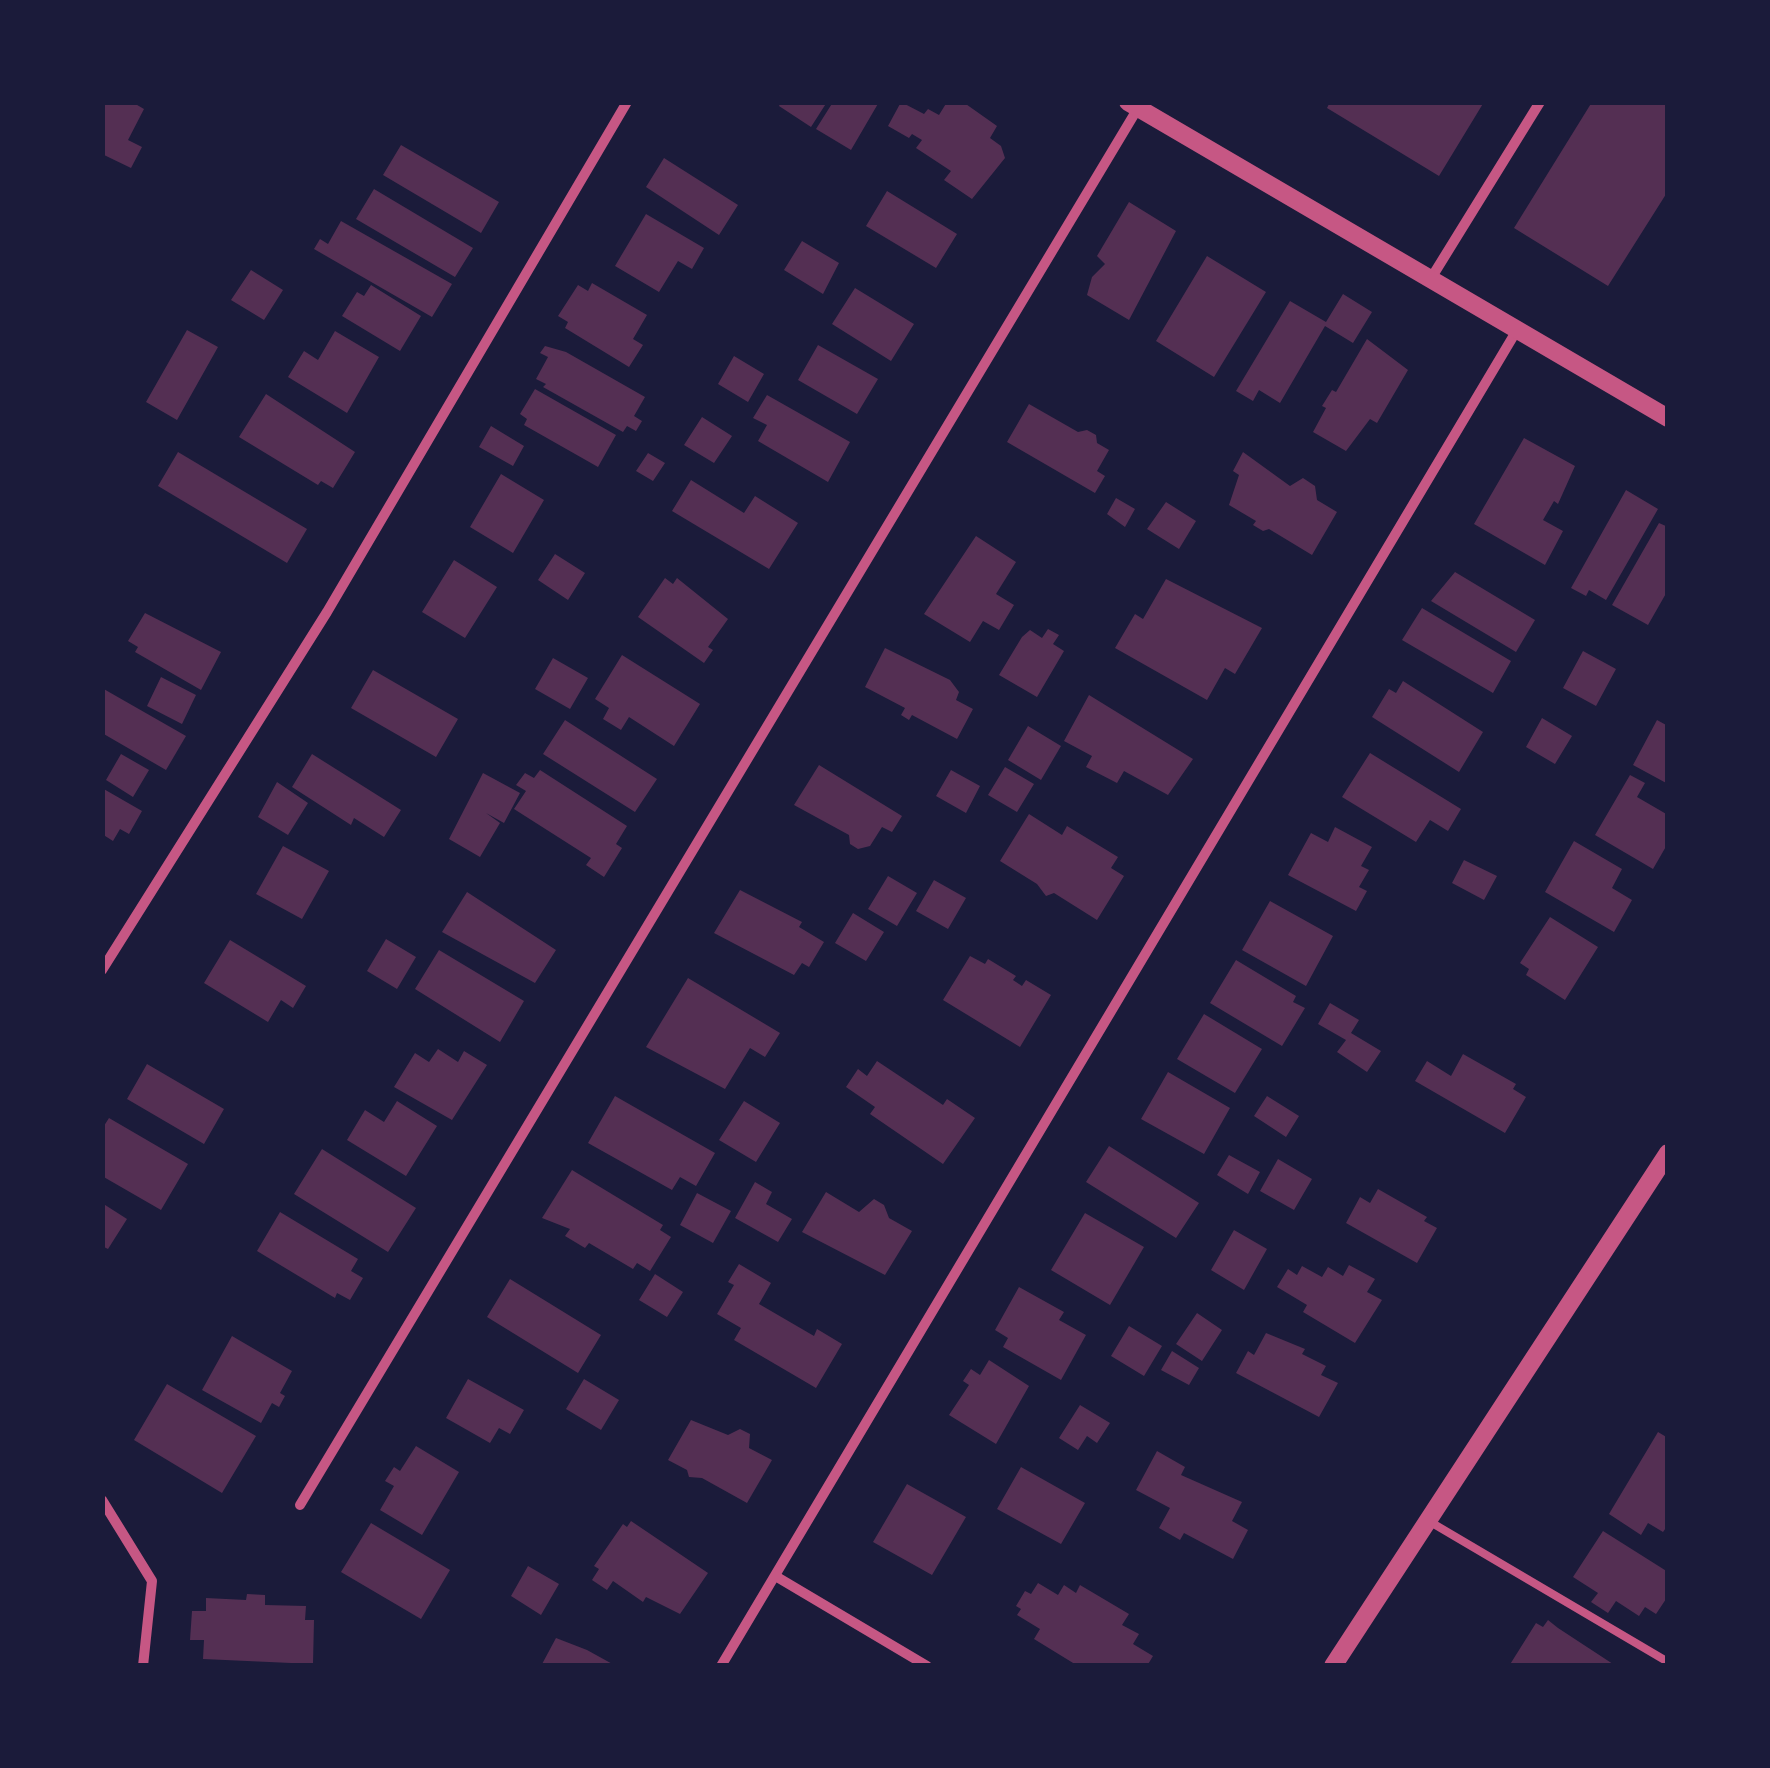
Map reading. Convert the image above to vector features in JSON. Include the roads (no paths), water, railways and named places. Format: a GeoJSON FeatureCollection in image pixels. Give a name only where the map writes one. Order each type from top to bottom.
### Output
{"type":"FeatureCollection","features":[{"type":"Feature","properties":{"kind":"street"},"geometry":{"type":"LineString","coordinates":[[102,970],[327,612],[627,102]]}},
{"type":"Feature","properties":{"kind":"street"},"geometry":{"type":"LineString","coordinates":[[1430,280],[1540,102]]}},
{"type":"Feature","properties":{"kind":"street"},"geometry":{"type":"LineString","coordinates":[[300,1505],[1133,106],[1668,418]]}},
{"type":"Feature","properties":{"kind":"street"},"geometry":{"type":"LineString","coordinates":[[721,1666],[1517,330]]}},
{"type":"Feature","properties":{"kind":"street"},"geometry":{"type":"LineString","coordinates":[[1333,1666],[1668,1153]]}},
{"type":"Feature","properties":{"kind":"street"},"geometry":{"type":"LineString","coordinates":[[102,1500],[152,1581],[142,1666]]}},
{"type":"Feature","properties":{"kind":"street"},"geometry":{"type":"LineString","coordinates":[[777,1577],[927,1666]]}},
{"type":"Feature","properties":{"kind":"lane"},"geometry":{"type":"LineString","coordinates":[[1427,1520],[1668,1662]]}}]}
